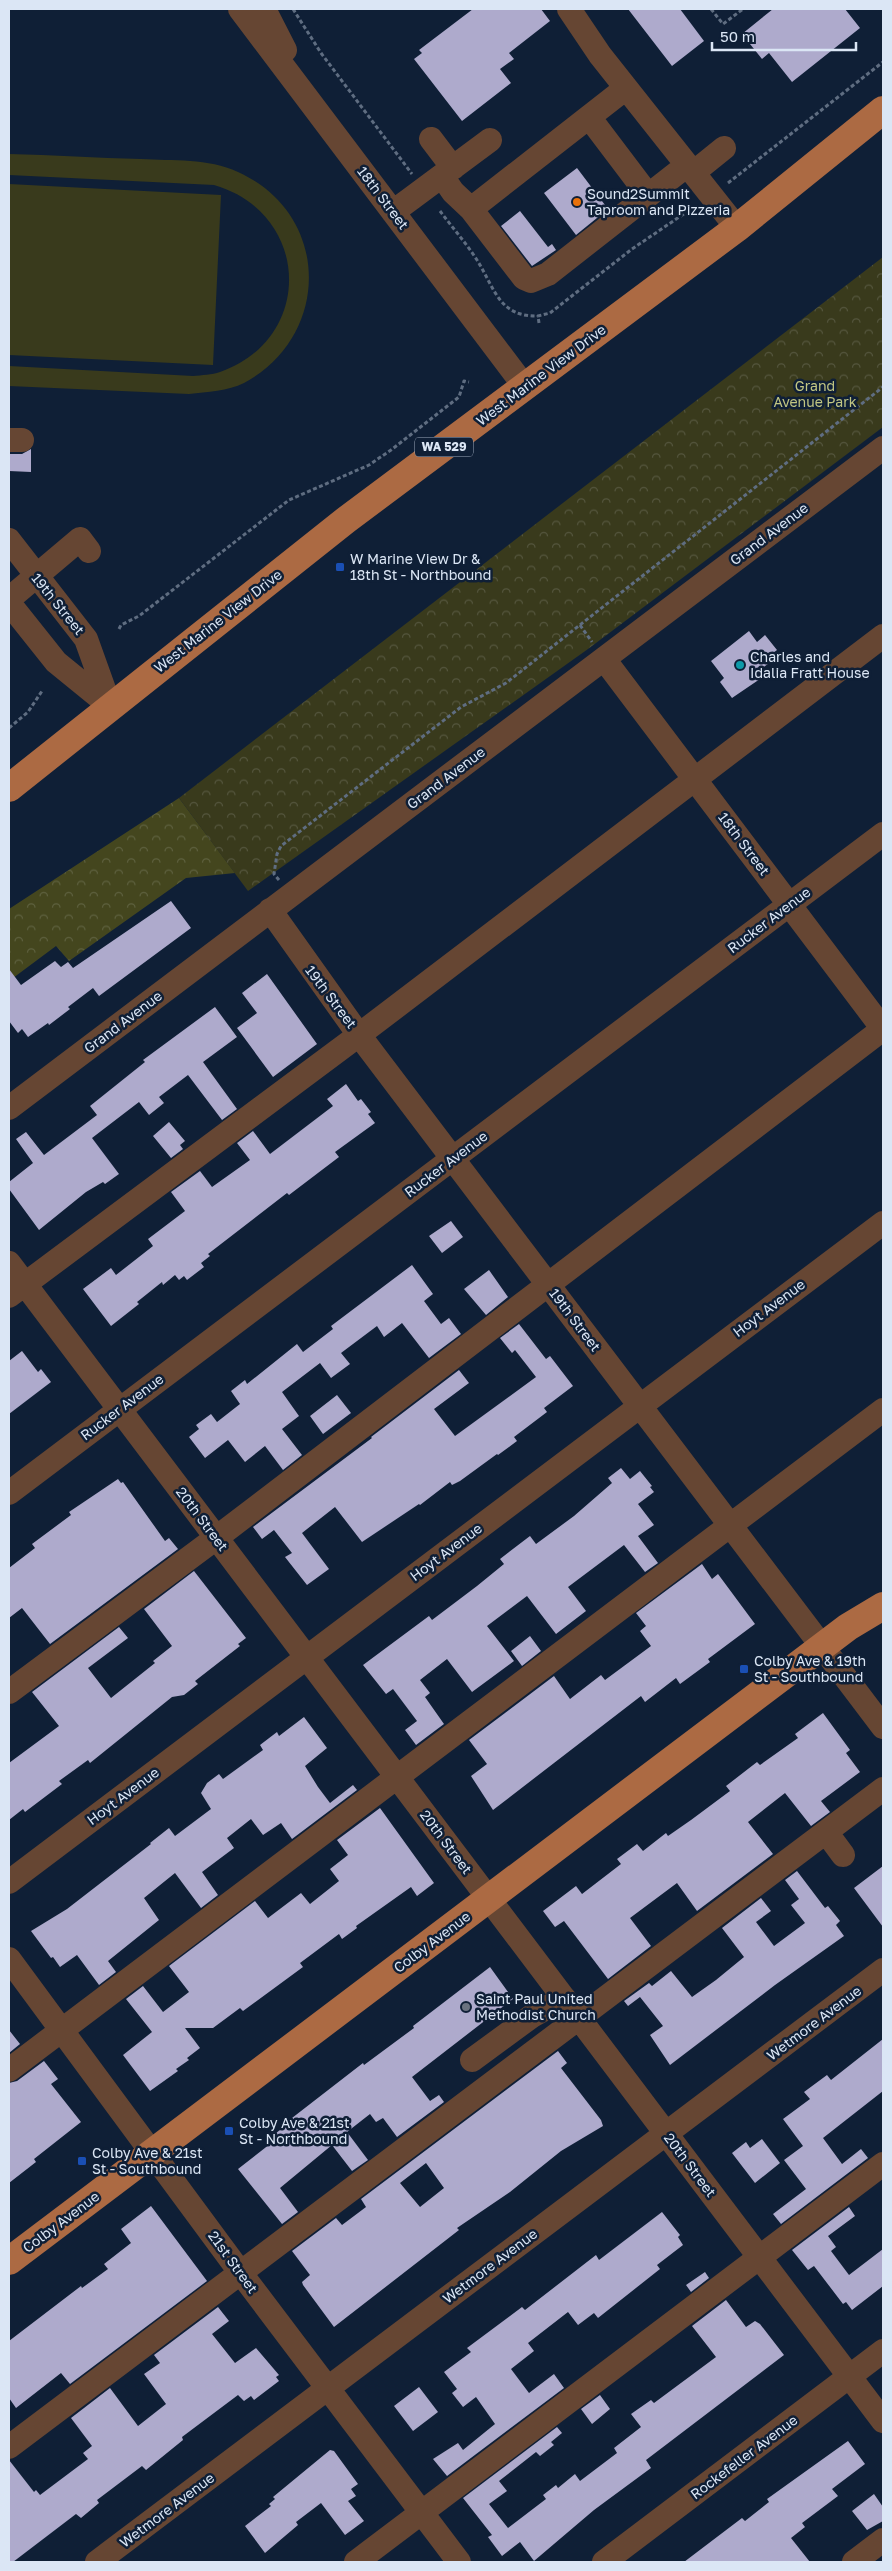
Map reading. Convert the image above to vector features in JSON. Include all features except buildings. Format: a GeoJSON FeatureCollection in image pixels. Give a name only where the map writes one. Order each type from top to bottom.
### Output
{"type":"FeatureCollection","features":[{"type":"Feature","properties":{"kind":"main road","name":"West Marine View Drive"},"geometry":{"type":"LineString","coordinates":[[9,788],[346,520],[737,228],[883,110]]}},
{"type":"Feature","properties":{"kind":"main road","name":"Colby Avenue"},"geometry":{"type":"LineString","coordinates":[[855,1622],[883,1593]]}},
{"type":"Feature","properties":{"kind":"main road","name":"Colby Avenue"},"geometry":{"type":"LineString","coordinates":[[9,2261],[855,1622],[883,1606]]}},
{"type":"Feature","properties":{"kind":"street","name":"18th Street"},"geometry":{"type":"LineString","coordinates":[[240,9],[526,387]]}},
{"type":"Feature","properties":{"kind":"street"},"geometry":{"type":"LineString","coordinates":[[264,9],[313,105]]}},
{"type":"Feature","properties":{"kind":"street"},"geometry":{"type":"LineString","coordinates":[[569,9],[600,55],[737,228]]}},
{"type":"Feature","properties":{"kind":"street"},"geometry":{"type":"LineString","coordinates":[[471,209],[626,88]]}},
{"type":"Feature","properties":{"kind":"street"},"geometry":{"type":"LineString","coordinates":[[588,117],[648,195]]}},
{"type":"Feature","properties":{"kind":"street"},"geometry":{"type":"LineString","coordinates":[[431,139],[448,172],[453,192],[471,209],[524,278],[532,282],[548,274],[648,195],[724,148]]}},
{"type":"Feature","properties":{"kind":"street"},"geometry":{"type":"LineString","coordinates":[[393,212],[490,140]]}},
{"type":"Feature","properties":{"kind":"street","name":"Grand Avenue"},"geometry":{"type":"LineString","coordinates":[[9,1108],[883,448]]}},
{"type":"Feature","properties":{"kind":"street","name":"19th Street"},"geometry":{"type":"LineString","coordinates":[[9,540],[86,639],[110,706]]}},
{"type":"Feature","properties":{"kind":"street"},"geometry":{"type":"LineString","coordinates":[[9,598],[80,540]]}},
{"type":"Feature","properties":{"kind":"street"},"geometry":{"type":"LineString","coordinates":[[9,603],[56,662],[110,706]]}},
{"type":"Feature","properties":{"kind":"street"},"geometry":{"type":"LineString","coordinates":[[17,1290],[360,1035],[883,636]]}},
{"type":"Feature","properties":{"kind":"street","name":"18th Street"},"geometry":{"type":"LineString","coordinates":[[604,659],[883,1029]]}},
{"type":"Feature","properties":{"kind":"street","name":"Rucker Avenue"},"geometry":{"type":"LineString","coordinates":[[9,1493],[883,834]]}},
{"type":"Feature","properties":{"kind":"street","name":"19th Street"},"geometry":{"type":"LineString","coordinates":[[270,910],[360,1035],[453,1159],[883,1727]]}},
{"type":"Feature","properties":{"kind":"street"},"geometry":{"type":"LineString","coordinates":[[9,1692],[216,1538],[883,1029]]}},
{"type":"Feature","properties":{"kind":"street","name":"Hoyt Avenue"},"geometry":{"type":"LineString","coordinates":[[9,1882],[883,1223]]}},
{"type":"Feature","properties":{"kind":"street","name":"20th Street"},"geometry":{"type":"LineString","coordinates":[[9,1263],[17,1290],[120,1409],[883,2421]]}},
{"type":"Feature","properties":{"kind":"street"},"geometry":{"type":"LineString","coordinates":[[9,2070],[883,1410]]}},
{"type":"Feature","properties":{"kind":"street"},"geometry":{"type":"LineString","coordinates":[[9,2447],[883,1789]]}},
{"type":"Feature","properties":{"kind":"street"},"geometry":{"type":"LineString","coordinates":[[826,1832],[842,1855]]}},
{"type":"Feature","properties":{"kind":"street","name":"21st Street"},"geometry":{"type":"LineString","coordinates":[[9,1959],[240,2272],[459,2562]]}},
{"type":"Feature","properties":{"kind":"street","name":"Wetmore Avenue"},"geometry":{"type":"LineString","coordinates":[[97,2562],[883,1970]]}},
{"type":"Feature","properties":{"kind":"street"},"geometry":{"type":"LineString","coordinates":[[472,2060],[532,2016],[564,1998]]}},
{"type":"Feature","properties":{"kind":"street"},"geometry":{"type":"LineString","coordinates":[[356,2562],[883,2164]]}},
{"type":"Feature","properties":{"kind":"street","name":"Rockefeller Avenue"},"geometry":{"type":"LineString","coordinates":[[604,2562],[883,2351]]}},
{"type":"Feature","properties":{"kind":"street"},"geometry":{"type":"LineString","coordinates":[[854,2562],[883,2540]]}},
{"type":"Feature","properties":{"kind":"path"},"geometry":{"type":"LineString","coordinates":[[711,9],[723,24],[743,9]]}},
{"type":"Feature","properties":{"kind":"path"},"geometry":{"type":"LineString","coordinates":[[119,629],[121,625],[139,616],[289,500],[369,465],[391,450],[459,397],[464,382],[469,382]]}},
{"type":"Feature","properties":{"kind":"path"},"geometry":{"type":"LineString","coordinates":[[291,894],[274,874],[277,854],[281,846],[461,706],[506,683],[883,387]]}},
{"type":"Feature","properties":{"kind":"path"},"geometry":{"type":"LineString","coordinates":[[9,728],[28,712],[42,691]]}},
{"type":"Feature","properties":{"kind":"green space"},"geometry":{"type":"Polygon","coordinates":[[[9,154],[203,162],[238,172],[269,191],[291,216],[304,245],[309,275],[305,306],[293,336],[273,362],[244,383],[217,391],[189,394],[9,386],[9,366],[193,376],[220,372],[251,356],[273,333],[285,306],[289,277],[284,248],[269,221],[246,200],[214,185],[9,175],[9,154]]]}},
{"type":"Feature","properties":{"kind":"green space"},"geometry":{"type":"Polygon","coordinates":[[[9,184],[221,195],[213,365],[9,355],[9,184]]]}},
{"type":"Feature","properties":{"kind":"green space","name":"Grand Avenue Park"},"geometry":{"type":"Polygon","coordinates":[[[883,257],[883,427],[588,649],[248,891],[179,798],[883,257]]]}},
{"type":"Feature","properties":{"kind":"green space"},"geometry":{"type":"Polygon","coordinates":[[[179,798],[235,873],[186,878],[69,961],[56,946],[9,981],[9,909],[179,798]]]}},
{"type":"Feature","properties":{"kind":"place","name":"Sound2Summit Taproom and Pizzeria"},"geometry":{"type":"Point","coordinates":[577,202]}},
{"type":"Feature","properties":{"kind":"place","name":"W Marine View Dr & 18th St - Northbound"},"geometry":{"type":"Point","coordinates":[340,567]}},
{"type":"Feature","properties":{"kind":"place","name":"Charles and Idalia Fratt House"},"geometry":{"type":"Point","coordinates":[740,665]}},
{"type":"Feature","properties":{"kind":"place","name":"Colby Ave & 19th St - Southbound"},"geometry":{"type":"Point","coordinates":[744,1669]}},
{"type":"Feature","properties":{"kind":"place","name":"Saint Paul United Methodist Church"},"geometry":{"type":"Point","coordinates":[466,2007]}},
{"type":"Feature","properties":{"kind":"place","name":"Colby Ave & 21st St - Northbound"},"geometry":{"type":"Point","coordinates":[229,2131]}},
{"type":"Feature","properties":{"kind":"place","name":"Colby Ave & 21st St - Southbound"},"geometry":{"type":"Point","coordinates":[82,2161]}}]}
